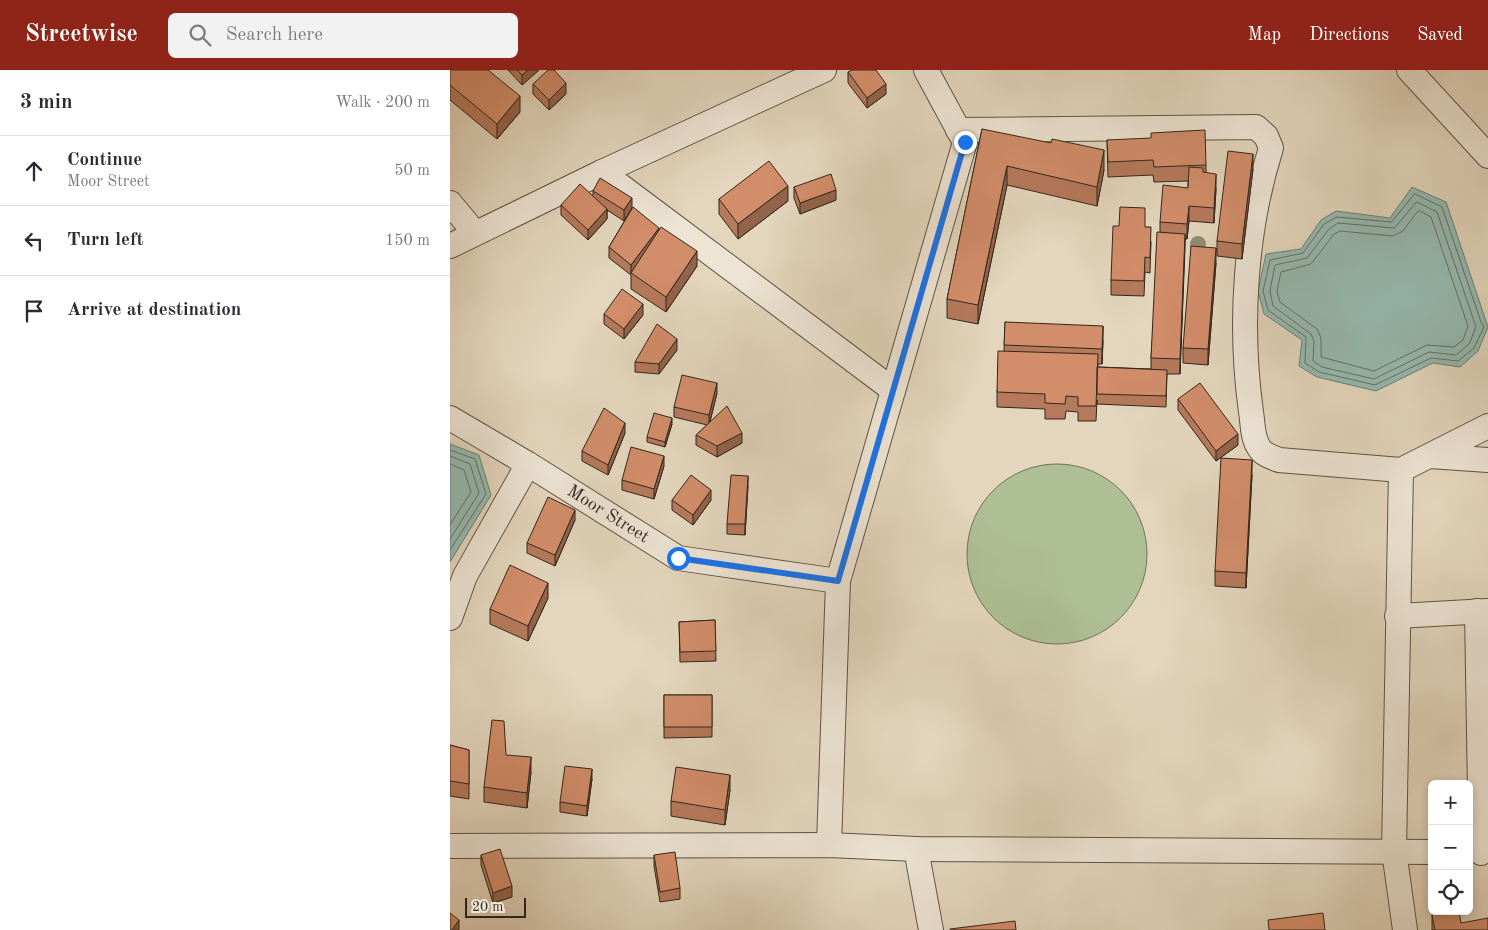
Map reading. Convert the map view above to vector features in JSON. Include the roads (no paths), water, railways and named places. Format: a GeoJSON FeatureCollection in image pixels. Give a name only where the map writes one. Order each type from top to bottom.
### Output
{"type":"FeatureCollection","features":[{"type":"Feature","properties":{"kind":"street"},"geometry":{"type":"LineString","coordinates":[[450,246],[602,172],[824,70]]}},
{"type":"Feature","properties":{"kind":"street"},"geometry":{"type":"LineString","coordinates":[[829,845],[838,581],[965,142],[926,70]]}},
{"type":"Feature","properties":{"kind":"street"},"geometry":{"type":"LineString","coordinates":[[1410,70],[1488,156]]}},
{"type":"Feature","properties":{"kind":"street"},"geometry":{"type":"LineString","coordinates":[[958,130],[1256,127],[1266,136],[1271,148],[1251,240],[1246,304],[1249,400],[1255,437],[1259,449],[1268,456],[1279,460],[1401,470],[1488,426]]}},
{"type":"Feature","properties":{"kind":"street"},"geometry":{"type":"LineString","coordinates":[[602,172],[893,390]]}},
{"type":"Feature","properties":{"kind":"street"},"geometry":{"type":"LineString","coordinates":[[450,203],[475,233]]}},
{"type":"Feature","properties":{"kind":"street","name":"Moor Street"},"geometry":{"type":"LineString","coordinates":[[450,418],[528,464],[678,558],[838,581]]}},
{"type":"Feature","properties":{"kind":"street"},"geometry":{"type":"LineString","coordinates":[[1429,456],[1488,460]]}},
{"type":"Feature","properties":{"kind":"street"},"geometry":{"type":"LineString","coordinates":[[450,618],[465,576],[528,464]]}},
{"type":"Feature","properties":{"kind":"street"},"geometry":{"type":"LineString","coordinates":[[1401,470],[1394,851],[1404,930]]}},
{"type":"Feature","properties":{"kind":"street"},"geometry":{"type":"LineString","coordinates":[[1397,616],[1483,611],[1479,853]]}},
{"type":"Feature","properties":{"kind":"street"},"geometry":{"type":"LineString","coordinates":[[450,846],[829,845],[916,849],[1428,852]]}},
{"type":"Feature","properties":{"kind":"street"},"geometry":{"type":"LineString","coordinates":[[916,849],[931,930]]}},
{"type":"Feature","properties":{"kind":"water"},"geometry":{"type":"Polygon","coordinates":[[[1412,187],[1446,202],[1488,327],[1478,351],[1460,367],[1433,363],[1376,391],[1317,377],[1299,366],[1302,340],[1264,314],[1258,291],[1266,254],[1301,249],[1321,220],[1336,211],[1390,218],[1412,187]]]}},
{"type":"Feature","properties":{"kind":"water"},"geometry":{"type":"Polygon","coordinates":[[[450,444],[479,455],[491,495],[450,562],[450,444]]]}}]}
